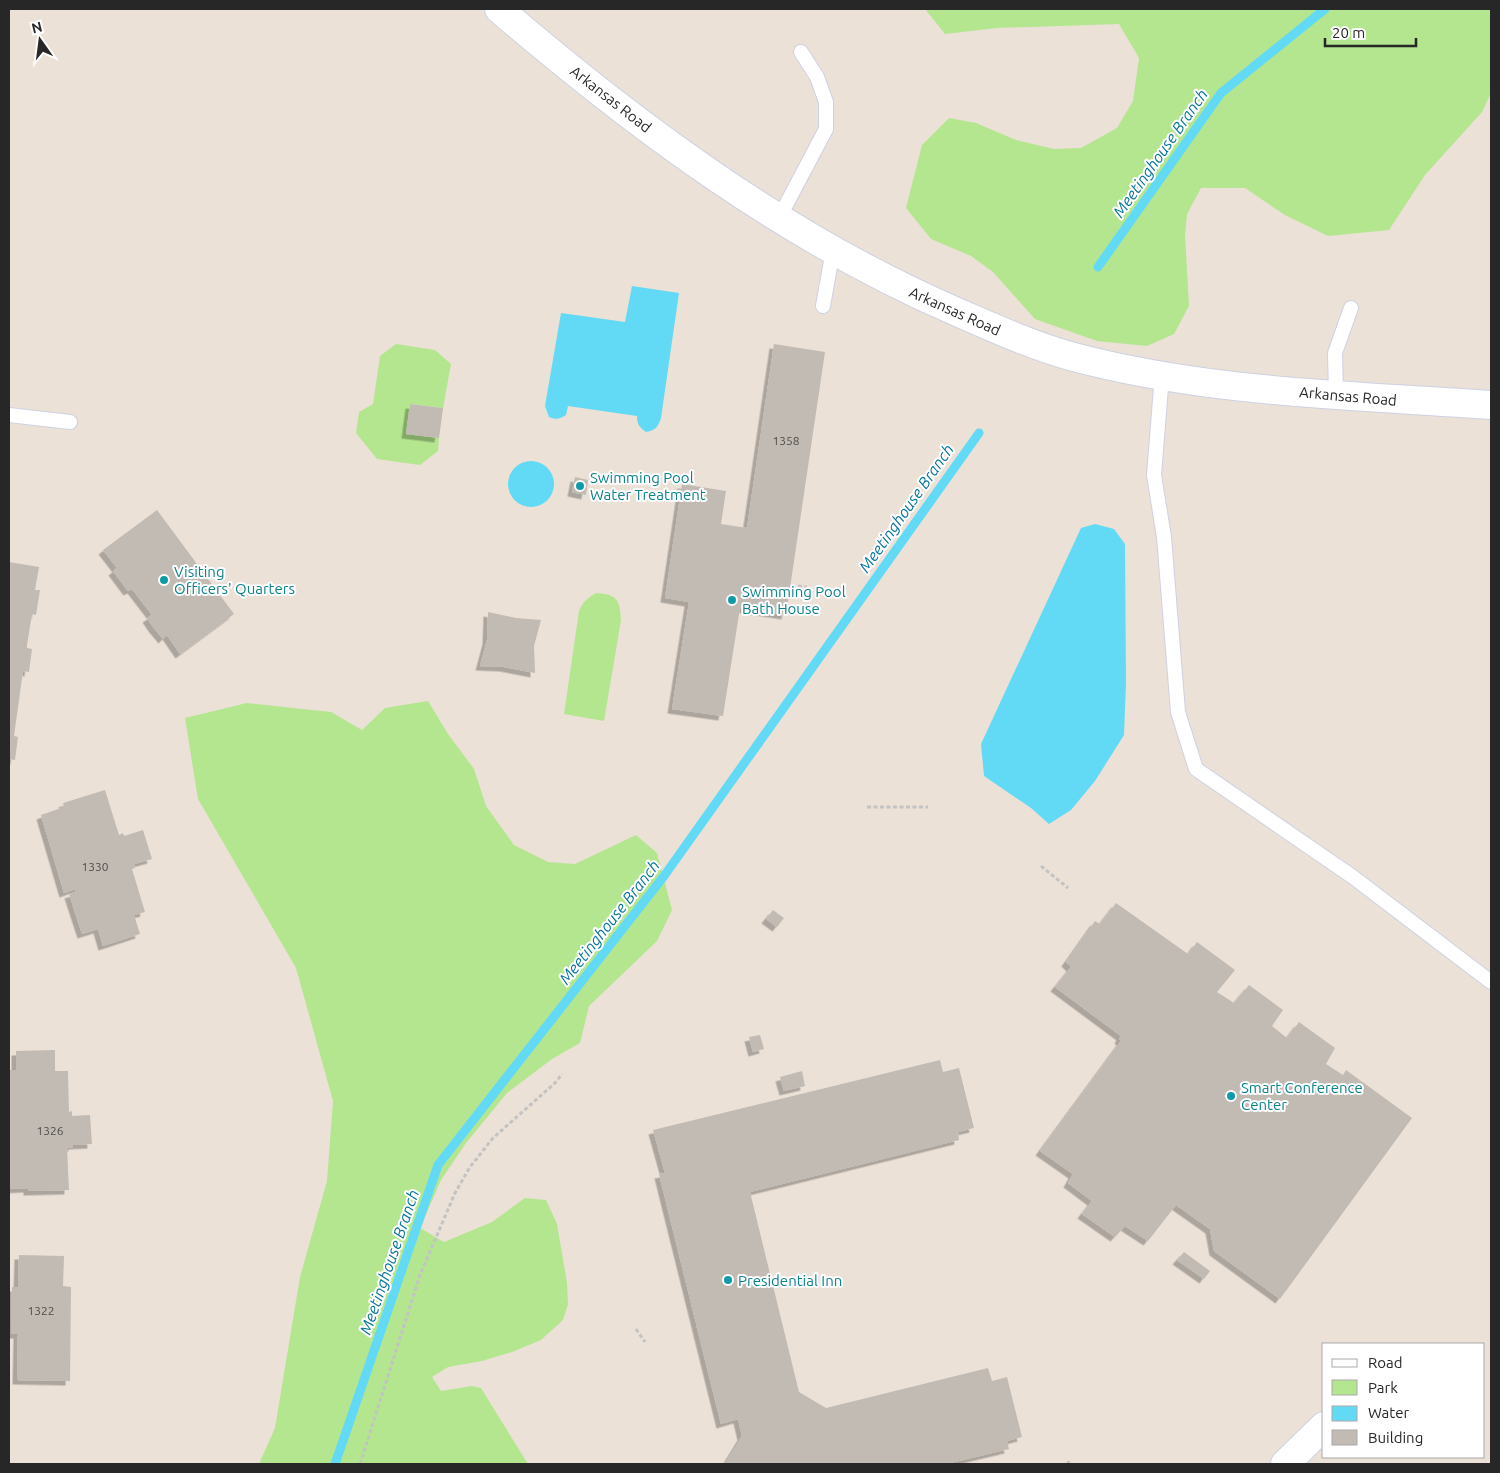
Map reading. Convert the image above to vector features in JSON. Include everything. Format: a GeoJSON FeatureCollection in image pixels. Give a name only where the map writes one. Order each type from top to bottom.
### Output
{"type":"FeatureCollection","features":[{"type":"Feature","properties":{"kind":"street","name":"Arkansas Road"},"geometry":{"type":"LineString","coordinates":[[498,9],[545,49],[676,150],[741,196],[874,273],[924,298],[1016,338],[1068,355],[1206,383],[1378,399],[1491,405]]}},
{"type":"Feature","properties":{"kind":"street"},"geometry":{"type":"LineString","coordinates":[[1286,1464],[1322,1428]]}},
{"type":"Feature","properties":{"kind":"lane"},"geometry":{"type":"LineString","coordinates":[[779,218],[826,129],[826,102],[817,77],[802,52]]}},
{"type":"Feature","properties":{"kind":"lane"},"geometry":{"type":"LineString","coordinates":[[823,306],[833,250]]}},
{"type":"Feature","properties":{"kind":"lane"},"geometry":{"type":"LineString","coordinates":[[1336,394],[1336,352],[1351,308]]}},
{"type":"Feature","properties":{"kind":"lane"},"geometry":{"type":"LineString","coordinates":[[1162,375],[1154,475],[1164,537],[1178,712],[1196,769],[1353,877],[1491,982]]}},
{"type":"Feature","properties":{"kind":"lane"},"geometry":{"type":"LineString","coordinates":[[9,415],[70,422]]}},
{"type":"Feature","properties":{"kind":"path"},"geometry":{"type":"LineString","coordinates":[[798,586],[807,587]]}},
{"type":"Feature","properties":{"kind":"path"},"geometry":{"type":"LineString","coordinates":[[815,588],[822,589]]}},
{"type":"Feature","properties":{"kind":"path"},"geometry":{"type":"LineString","coordinates":[[867,807],[928,807]]}},
{"type":"Feature","properties":{"kind":"path"},"geometry":{"type":"LineString","coordinates":[[1041,866],[1068,888]]}},
{"type":"Feature","properties":{"kind":"path"},"geometry":{"type":"LineString","coordinates":[[360,1464],[420,1275],[455,1193],[470,1167],[493,1138],[555,1083],[562,1074]]}},
{"type":"Feature","properties":{"kind":"path"},"geometry":{"type":"LineString","coordinates":[[636,1329],[645,1342]]}},
{"type":"Feature","properties":{"kind":"green space"},"geometry":{"type":"Polygon","coordinates":[[[925,9],[1491,9],[1491,93],[1482,112],[1425,175],[1389,230],[1328,236],[1285,215],[1245,188],[1201,188],[1187,214],[1185,236],[1189,306],[1174,334],[1147,346],[1097,341],[1035,319],[993,272],[971,256],[931,239],[906,208],[922,145],[949,118],[976,123],[1016,140],[1054,149],[1081,148],[1117,128],[1133,101],[1139,58],[1119,24],[997,28],[945,34],[925,9]]]}},
{"type":"Feature","properties":{"kind":"green space"},"geometry":{"type":"Polygon","coordinates":[[[396,344],[435,350],[451,364],[443,408],[410,404],[406,434],[439,438],[438,451],[420,465],[377,459],[356,433],[359,412],[373,404],[380,356],[396,344]]]}},
{"type":"Feature","properties":{"kind":"green space"},"geometry":{"type":"Polygon","coordinates":[[[596,593],[609,595],[616,599],[620,607],[621,620],[604,721],[564,714],[579,611],[586,600],[596,593]]]}},
{"type":"Feature","properties":{"kind":"green space"},"geometry":{"type":"Polygon","coordinates":[[[428,701],[448,734],[474,769],[486,806],[514,845],[548,862],[575,864],[636,835],[657,853],[672,910],[657,941],[589,1006],[580,1043],[552,1059],[507,1093],[466,1143],[441,1180],[420,1228],[444,1242],[492,1222],[525,1198],[546,1200],[557,1224],[567,1283],[568,1304],[563,1320],[541,1340],[512,1352],[482,1361],[448,1367],[432,1377],[441,1391],[472,1386],[481,1388],[528,1464],[259,1464],[275,1428],[300,1277],[327,1181],[333,1101],[296,968],[198,799],[185,718],[247,703],[331,712],[362,730],[385,708],[428,701]]]}},
{"type":"Feature","properties":{"kind":"water"},"geometry":{"type":"Polygon","coordinates":[[[632,286],[679,293],[661,418],[658,426],[646,432],[639,425],[637,416],[568,406],[566,415],[556,419],[549,417],[545,406],[561,313],[625,322],[632,286]]]}},
{"type":"Feature","properties":{"kind":"water"},"geometry":{"type":"Polygon","coordinates":[[[531,461],[544,465],[550,471],[554,484],[550,497],[544,503],[531,507],[518,503],[512,497],[508,484],[512,471],[518,465],[531,461]]]}},
{"type":"Feature","properties":{"kind":"water"},"geometry":{"type":"Polygon","coordinates":[[[1095,524],[1114,529],[1125,544],[1126,683],[1124,735],[1095,781],[1071,810],[1049,824],[1031,808],[984,776],[981,744],[1081,528],[1095,524]]]}},
{"type":"Feature","properties":{"kind":"building"},"geometry":{"type":"Polygon","coordinates":[[[774,344],[825,352],[786,615],[740,608],[723,716],[672,709],[689,602],[665,598],[682,484],[726,491],[721,524],[747,528],[774,344]]]}},
{"type":"Feature","properties":{"kind":"building"},"geometry":{"type":"Polygon","coordinates":[[[410,404],[443,408],[439,438],[406,434],[410,404]]]}},
{"type":"Feature","properties":{"kind":"building","name":"Swimming Pool Water Treatment"},"geometry":{"type":"Polygon","coordinates":[[[575,477],[588,480],[586,495],[572,492],[575,477]]]}},
{"type":"Feature","properties":{"kind":"building","name":"Visiting Officers' Quarters"},"geometry":{"type":"Polygon","coordinates":[[[157,510],[234,614],[180,654],[167,635],[163,639],[153,627],[147,618],[152,615],[132,589],[128,591],[113,571],[117,568],[103,550],[157,510]]]}},
{"type":"Feature","properties":{"kind":"building"},"geometry":{"type":"Polygon","coordinates":[[[9,562],[39,567],[35,590],[40,590],[36,615],[32,614],[27,645],[27,648],[32,649],[29,672],[23,671],[14,736],[18,737],[15,760],[9,759],[9,562]]]}},
{"type":"Feature","properties":{"kind":"building"},"geometry":{"type":"Polygon","coordinates":[[[488,612],[516,618],[541,620],[534,646],[535,673],[504,667],[480,666],[487,640],[488,612]]]}},
{"type":"Feature","properties":{"kind":"building"},"geometry":{"type":"Polygon","coordinates":[[[105,790],[119,835],[123,833],[124,836],[143,830],[152,859],[134,864],[135,868],[132,869],[145,912],[134,915],[140,934],[103,946],[98,929],[82,934],[69,894],[76,892],[75,889],[64,893],[41,815],[64,807],[63,803],[105,790]]]}},
{"type":"Feature","properties":{"kind":"building","name":"Smart Conference Center"},"geometry":{"type":"Polygon","coordinates":[[[1116,903],[1188,954],[1197,942],[1235,970],[1217,992],[1234,1003],[1249,985],[1283,1010],[1272,1026],[1287,1038],[1299,1022],[1335,1048],[1326,1064],[1343,1075],[1346,1070],[1412,1118],[1280,1299],[1214,1251],[1210,1229],[1176,1205],[1148,1241],[1125,1226],[1115,1237],[1082,1214],[1092,1201],[1068,1183],[1073,1174],[1040,1151],[1121,1041],[1119,1039],[1121,1036],[1055,987],[1071,967],[1066,962],[1095,921],[1100,924],[1116,903]]]}},
{"type":"Feature","properties":{"kind":"building"},"geometry":{"type":"Polygon","coordinates":[[[773,910],[784,918],[777,927],[766,919],[773,910]]]}},
{"type":"Feature","properties":{"kind":"building"},"geometry":{"type":"Polygon","coordinates":[[[760,1035],[764,1049],[753,1052],[749,1037],[760,1035]]]}},
{"type":"Feature","properties":{"kind":"building"},"geometry":{"type":"Polygon","coordinates":[[[55,1050],[55,1071],[68,1071],[69,1112],[72,1111],[72,1116],[90,1115],[92,1144],[73,1145],[73,1147],[67,1148],[69,1190],[28,1191],[28,1188],[9,1189],[9,1070],[16,1070],[16,1051],[55,1050]]]}},
{"type":"Feature","properties":{"kind":"building","name":"Presidential Inn"},"geometry":{"type":"Polygon","coordinates":[[[940,1060],[943,1072],[959,1068],[974,1128],[958,1132],[959,1140],[750,1192],[799,1392],[826,1408],[988,1368],[992,1381],[1007,1377],[1022,1437],[1007,1441],[1009,1449],[946,1464],[725,1464],[742,1436],[738,1419],[721,1424],[659,1174],[665,1173],[653,1130],[940,1060]]]}},
{"type":"Feature","properties":{"kind":"building"},"geometry":{"type":"Polygon","coordinates":[[[802,1071],[805,1086],[784,1091],[780,1077],[802,1071]]]}},
{"type":"Feature","properties":{"kind":"building"},"geometry":{"type":"Polygon","coordinates":[[[1184,1252],[1210,1271],[1204,1279],[1177,1260],[1184,1252]]]}},
{"type":"Feature","properties":{"kind":"building"},"geometry":{"type":"Polygon","coordinates":[[[19,1255],[64,1256],[63,1286],[71,1287],[70,1381],[17,1380],[18,1334],[11,1334],[12,1287],[18,1287],[19,1255]]]}},
{"type":"Feature","properties":{"kind":"waterway","name":"Meetinghouse Branch"},"geometry":{"type":"LineString","coordinates":[[1098,267],[1221,93],[1325,9]]}},
{"type":"Feature","properties":{"kind":"waterway","name":"Meetinghouse Branch"},"geometry":{"type":"LineString","coordinates":[[335,1464],[438,1165],[664,876],[979,433]]}},
{"type":"Feature","properties":{"kind":"place","name":"Swimming Pool Water Treatment"},"geometry":{"type":"Point","coordinates":[580,486]}},
{"type":"Feature","properties":{"kind":"place","name":"Visiting Officers' Quarters"},"geometry":{"type":"Point","coordinates":[164,580]}},
{"type":"Feature","properties":{"kind":"place","name":"Swimming Pool Bath House"},"geometry":{"type":"Point","coordinates":[732,600]}},
{"type":"Feature","properties":{"kind":"place","name":"Smart Conference Center"},"geometry":{"type":"Point","coordinates":[1231,1096]}},
{"type":"Feature","properties":{"kind":"place","name":"Presidential Inn"},"geometry":{"type":"Point","coordinates":[728,1280]}}]}
